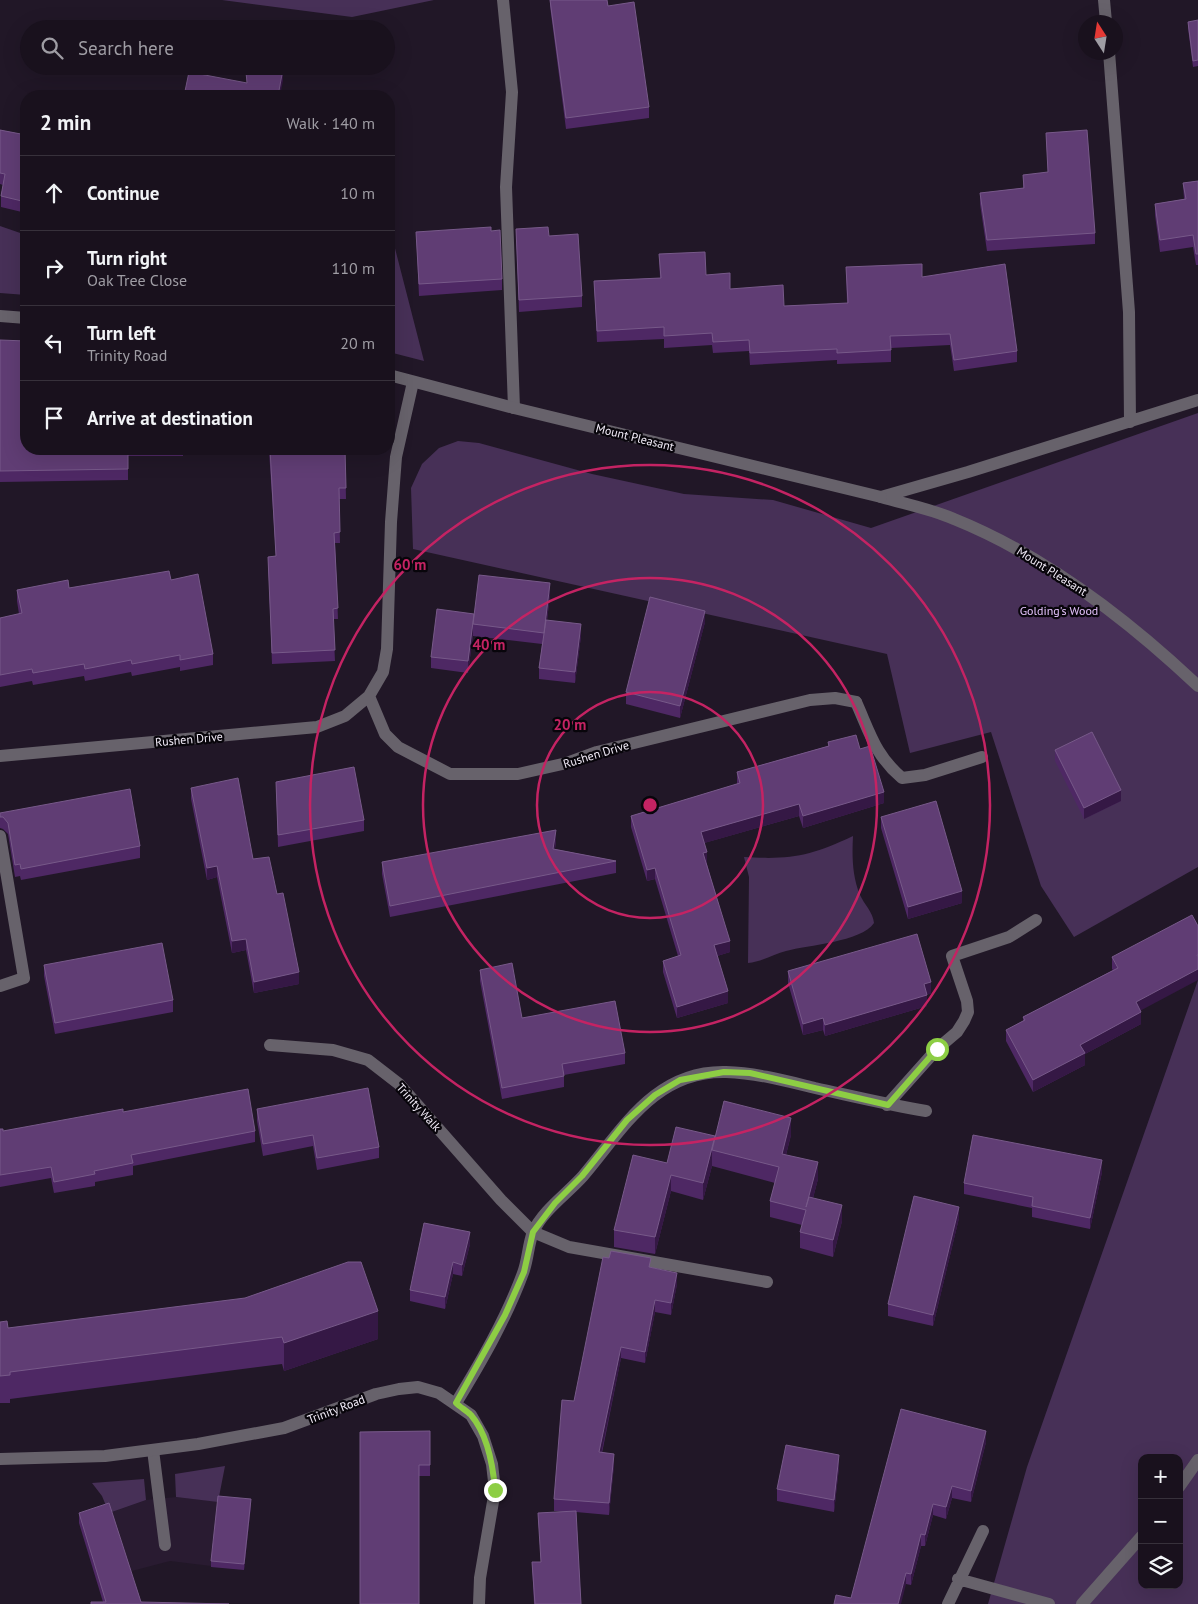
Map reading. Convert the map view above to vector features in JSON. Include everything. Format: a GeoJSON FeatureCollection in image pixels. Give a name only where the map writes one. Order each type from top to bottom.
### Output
{"type":"FeatureCollection","features":[{"type":"Feature","properties":{"kind":"street"},"geometry":{"type":"LineString","coordinates":[[503,0],[512,92],[506,187],[514,408]]}},
{"type":"Feature","properties":{"kind":"street"},"geometry":{"type":"LineString","coordinates":[[1104,0],[1105,15]]}},
{"type":"Feature","properties":{"kind":"street"},"geometry":{"type":"LineString","coordinates":[[1110,60],[1129,312],[1130,422]]}},
{"type":"Feature","properties":{"kind":"street"},"geometry":{"type":"LineString","coordinates":[[0,316],[20,318]]}},
{"type":"Feature","properties":{"kind":"street","name":"Mount Pleasant"},"geometry":{"type":"LineString","coordinates":[[395,377],[514,408],[881,497],[953,518],[1016,548],[1088,594],[1167,657],[1198,686]]}},
{"type":"Feature","properties":{"kind":"street","name":"Rushen Drive"},"geometry":{"type":"LineString","coordinates":[[0,756],[317,727],[345,716],[369,696],[383,672],[387,649],[390,522],[396,457],[412,382]]}},
{"type":"Feature","properties":{"kind":"street","name":"Mount Pleasant"},"geometry":{"type":"LineString","coordinates":[[881,497],[968,472],[1198,400]]}},
{"type":"Feature","properties":{"kind":"street","name":"Rushen Drive"},"geometry":{"type":"LineString","coordinates":[[369,696],[385,734],[398,747],[450,774],[484,776],[518,774],[567,763],[597,752],[810,700],[835,698],[856,702],[871,740],[886,765],[902,778],[925,775],[982,757]]}},
{"type":"Feature","properties":{"kind":"street"},"geometry":{"type":"LineString","coordinates":[[0,836],[24,978],[0,986]]}},
{"type":"Feature","properties":{"kind":"street"},"geometry":{"type":"LineString","coordinates":[[888,1105],[964,1021],[968,1012],[967,1001],[952,956],[1009,937],[1036,920]]}},
{"type":"Feature","properties":{"kind":"street","name":"Trinity Walk"},"geometry":{"type":"LineString","coordinates":[[270,1045],[333,1050],[368,1060],[399,1084],[500,1200],[533,1232]]}},
{"type":"Feature","properties":{"kind":"street"},"geometry":{"type":"LineString","coordinates":[[456,1403],[505,1315],[524,1272],[533,1232],[555,1203],[582,1176],[627,1120],[655,1095],[680,1080],[724,1072],[750,1073],[888,1105],[926,1111]]}},
{"type":"Feature","properties":{"kind":"street"},"geometry":{"type":"LineString","coordinates":[[533,1232],[569,1247],[767,1282]]}},
{"type":"Feature","properties":{"kind":"street","name":"Trinity Road"},"geometry":{"type":"LineString","coordinates":[[0,1459],[105,1456],[198,1444],[284,1428],[376,1394],[399,1389],[418,1388],[439,1393],[471,1415],[483,1436],[492,1464],[495,1490],[480,1578],[479,1604]]}},
{"type":"Feature","properties":{"kind":"street"},"geometry":{"type":"LineString","coordinates":[[153,1450],[165,1545]]}},
{"type":"Feature","properties":{"kind":"street"},"geometry":{"type":"LineString","coordinates":[[1183,1481],[1198,1460]]}},
{"type":"Feature","properties":{"kind":"street"},"geometry":{"type":"LineString","coordinates":[[948,1604],[958,1579],[983,1531]]}},
{"type":"Feature","properties":{"kind":"street"},"geometry":{"type":"LineString","coordinates":[[1082,1604],[1138,1541]]}},
{"type":"Feature","properties":{"kind":"street"},"geometry":{"type":"LineString","coordinates":[[958,1579],[1049,1604]]}},
{"type":"Feature","properties":{"kind":"shaded area"},"geometry":{"type":"Polygon","coordinates":[[[176,1497],[251,1505],[244,1570],[170,1561],[128,1572],[109,1513],[146,1500],[176,1497]]]}},
{"type":"Feature","properties":{"kind":"green space"},"geometry":{"type":"Polygon","coordinates":[[[222,0],[434,0],[352,17],[222,0]]]}},
{"type":"Feature","properties":{"kind":"green space"},"geometry":{"type":"Polygon","coordinates":[[[0,226],[20,233],[20,295],[0,293],[0,226]]]}},
{"type":"Feature","properties":{"kind":"green space"},"geometry":{"type":"Polygon","coordinates":[[[395,248],[424,361],[395,354],[395,248]]]}},
{"type":"Feature","properties":{"kind":"green space","name":"Golding's Wood"},"geometry":{"type":"Polygon","coordinates":[[[1198,413],[1198,867],[1074,937],[1041,886],[991,732],[910,753],[887,654],[413,549],[411,488],[422,464],[439,448],[458,441],[479,443],[592,474],[684,494],[773,500],[871,528],[1198,413]]]}},
{"type":"Feature","properties":{"kind":"green space"},"geometry":{"type":"Polygon","coordinates":[[[853,836],[855,880],[874,923],[858,935],[846,939],[786,951],[748,963],[749,877],[744,857],[775,858],[800,855],[825,848],[853,836]]]}},
{"type":"Feature","properties":{"kind":"green space"},"geometry":{"type":"Polygon","coordinates":[[[1198,980],[1198,1604],[988,1604],[1027,1467],[1198,980]]]}},
{"type":"Feature","properties":{"kind":"green space"},"geometry":{"type":"Polygon","coordinates":[[[225,1466],[218,1502],[176,1497],[175,1474],[225,1466]]]}},
{"type":"Feature","properties":{"kind":"green space"},"geometry":{"type":"Polygon","coordinates":[[[144,1479],[146,1500],[109,1513],[102,1496],[92,1483],[144,1479]]]}},
{"type":"Feature","properties":{"kind":"building"},"geometry":{"type":"Polygon","coordinates":[[[550,0],[607,0],[608,6],[634,2],[649,107],[566,118],[550,0]]]}},
{"type":"Feature","properties":{"kind":"building"},"geometry":{"type":"Polygon","coordinates":[[[1198,20],[1198,60],[1193,61],[1188,22],[1198,20]]]}},
{"type":"Feature","properties":{"kind":"building"},"geometry":{"type":"Polygon","coordinates":[[[188,75],[205,75],[247,83],[246,75],[282,75],[279,90],[185,90],[188,75]]]}},
{"type":"Feature","properties":{"kind":"building"},"geometry":{"type":"Polygon","coordinates":[[[0,130],[20,134],[20,201],[1,196],[5,174],[0,173],[0,130]]]}},
{"type":"Feature","properties":{"kind":"building"},"geometry":{"type":"Polygon","coordinates":[[[1087,130],[1095,233],[987,240],[980,193],[1024,188],[1023,175],[1048,172],[1046,133],[1087,130]]]}},
{"type":"Feature","properties":{"kind":"building"},"geometry":{"type":"Polygon","coordinates":[[[1198,181],[1198,254],[1196,254],[1193,235],[1160,240],[1155,204],[1186,199],[1183,183],[1198,181]]]}},
{"type":"Feature","properties":{"kind":"building"},"geometry":{"type":"Polygon","coordinates":[[[491,227],[491,231],[500,230],[502,279],[419,284],[416,232],[491,227]]]}},
{"type":"Feature","properties":{"kind":"building"},"geometry":{"type":"Polygon","coordinates":[[[548,227],[549,236],[578,234],[582,296],[519,300],[516,229],[548,227]]]}},
{"type":"Feature","properties":{"kind":"building"},"geometry":{"type":"Polygon","coordinates":[[[705,252],[706,275],[730,273],[730,289],[783,285],[784,306],[848,303],[846,267],[922,264],[922,277],[1005,264],[1017,351],[954,360],[950,334],[890,336],[891,350],[837,353],[837,349],[750,353],[749,340],[713,342],[712,333],[664,336],[664,327],[597,331],[594,281],[661,278],[659,254],[705,252]]]}},
{"type":"Feature","properties":{"kind":"building"},"geometry":{"type":"Polygon","coordinates":[[[0,340],[20,341],[20,455],[128,455],[128,469],[0,471],[0,340]]]}},
{"type":"Feature","properties":{"kind":"building"},"geometry":{"type":"Polygon","coordinates":[[[270,455],[345,455],[346,488],[339,488],[340,532],[334,533],[338,608],[333,609],[335,650],[272,653],[268,557],[276,556],[270,455]]]}},
{"type":"Feature","properties":{"kind":"building"},"geometry":{"type":"Polygon","coordinates":[[[169,571],[171,580],[198,574],[213,654],[180,660],[180,655],[132,664],[131,660],[85,669],[84,664],[33,673],[32,669],[0,675],[0,618],[22,613],[17,590],[68,580],[69,588],[169,571]]]}},
{"type":"Feature","properties":{"kind":"building"},"geometry":{"type":"Polygon","coordinates":[[[479,575],[550,583],[544,633],[473,624],[479,575]]]}},
{"type":"Feature","properties":{"kind":"building"},"geometry":{"type":"Polygon","coordinates":[[[650,597],[705,611],[680,706],[626,692],[650,597]]]}},
{"type":"Feature","properties":{"kind":"building"},"geometry":{"type":"Polygon","coordinates":[[[437,609],[474,614],[468,661],[431,657],[437,609]]]}},
{"type":"Feature","properties":{"kind":"building"},"geometry":{"type":"Polygon","coordinates":[[[546,620],[581,624],[575,672],[539,668],[546,620]]]}},
{"type":"Feature","properties":{"kind":"building"},"geometry":{"type":"Polygon","coordinates":[[[1092,732],[1121,790],[1084,808],[1055,750],[1092,732]]]}},
{"type":"Feature","properties":{"kind":"building"},"geometry":{"type":"Polygon","coordinates":[[[856,735],[860,749],[870,746],[884,792],[803,816],[799,804],[701,832],[707,852],[703,853],[730,941],[714,945],[728,991],[677,1007],[663,961],[681,955],[655,868],[647,870],[631,816],[740,783],[737,772],[829,746],[828,742],[856,735]]]}},
{"type":"Feature","properties":{"kind":"building"},"geometry":{"type":"Polygon","coordinates":[[[354,767],[364,820],[278,835],[276,782],[354,767]]]}},
{"type":"Feature","properties":{"kind":"building"},"geometry":{"type":"Polygon","coordinates":[[[238,778],[253,859],[269,857],[277,894],[283,893],[299,972],[254,982],[246,939],[232,941],[217,866],[207,868],[191,788],[238,778]]]}},
{"type":"Feature","properties":{"kind":"building"},"geometry":{"type":"Polygon","coordinates":[[[130,789],[140,846],[21,869],[20,864],[15,865],[8,823],[3,817],[0,817],[0,813],[130,789]]]}},
{"type":"Feature","properties":{"kind":"building"},"geometry":{"type":"Polygon","coordinates":[[[936,801],[962,891],[908,907],[881,817],[936,801]]]}},
{"type":"Feature","properties":{"kind":"building"},"geometry":{"type":"Polygon","coordinates":[[[556,830],[553,849],[616,861],[390,906],[382,862],[556,830]]]}},
{"type":"Feature","properties":{"kind":"building"},"geometry":{"type":"Polygon","coordinates":[[[1192,915],[1198,926],[1198,969],[1136,1002],[1141,1012],[1080,1045],[1085,1053],[1033,1080],[1006,1030],[1025,1020],[1023,1017],[1118,968],[1112,957],[1192,915]]]}},
{"type":"Feature","properties":{"kind":"building"},"geometry":{"type":"Polygon","coordinates":[[[917,934],[931,982],[924,984],[927,995],[825,1025],[823,1018],[803,1024],[788,971],[917,934]]]}},
{"type":"Feature","properties":{"kind":"building"},"geometry":{"type":"Polygon","coordinates":[[[162,943],[173,1000],[55,1023],[44,965],[162,943]]]}},
{"type":"Feature","properties":{"kind":"building"},"geometry":{"type":"Polygon","coordinates":[[[512,963],[522,1018],[615,1001],[625,1053],[562,1064],[564,1076],[502,1088],[480,970],[512,963]]]}},
{"type":"Feature","properties":{"kind":"building"},"geometry":{"type":"Polygon","coordinates":[[[368,1088],[379,1147],[317,1158],[313,1135],[263,1144],[257,1109],[368,1088]]]}},
{"type":"Feature","properties":{"kind":"building"},"geometry":{"type":"Polygon","coordinates":[[[248,1089],[255,1131],[131,1155],[133,1163],[94,1171],[95,1174],[54,1182],[51,1167],[0,1175],[0,1129],[3,1129],[3,1131],[123,1109],[123,1112],[248,1089]]]}},
{"type":"Feature","properties":{"kind":"building"},"geometry":{"type":"Polygon","coordinates":[[[724,1101],[791,1118],[782,1154],[818,1162],[806,1207],[809,1197],[842,1205],[833,1240],[800,1232],[806,1210],[770,1201],[779,1167],[712,1150],[724,1101]]]}},
{"type":"Feature","properties":{"kind":"building"},"geometry":{"type":"Polygon","coordinates":[[[676,1127],[715,1136],[703,1183],[671,1175],[655,1237],[614,1230],[633,1155],[667,1163],[676,1127]]]}},
{"type":"Feature","properties":{"kind":"building"},"geometry":{"type":"Polygon","coordinates":[[[973,1135],[1102,1160],[1090,1218],[1032,1206],[1033,1197],[964,1183],[973,1135]]]}},
{"type":"Feature","properties":{"kind":"building"},"geometry":{"type":"Polygon","coordinates":[[[914,1196],[959,1207],[933,1315],[888,1304],[914,1196]]]}},
{"type":"Feature","properties":{"kind":"building"},"geometry":{"type":"Polygon","coordinates":[[[424,1223],[470,1232],[462,1265],[453,1262],[445,1297],[410,1290],[424,1223]]]}},
{"type":"Feature","properties":{"kind":"building"},"geometry":{"type":"Polygon","coordinates":[[[611,1251],[651,1258],[649,1267],[677,1273],[671,1303],[655,1300],[645,1352],[621,1347],[599,1452],[614,1454],[609,1503],[554,1499],[562,1400],[574,1401],[603,1257],[609,1258],[611,1251]]]}},
{"type":"Feature","properties":{"kind":"building"},"geometry":{"type":"Polygon","coordinates":[[[348,1262],[361,1262],[378,1311],[284,1343],[282,1337],[10,1372],[10,1375],[0,1376],[0,1322],[7,1321],[8,1328],[245,1298],[348,1262]]]}},
{"type":"Feature","properties":{"kind":"building"},"geometry":{"type":"Polygon","coordinates":[[[901,1409],[986,1431],[971,1491],[952,1486],[946,1507],[933,1504],[925,1535],[921,1534],[911,1574],[906,1573],[898,1604],[834,1604],[836,1595],[851,1598],[901,1409]]]}},
{"type":"Feature","properties":{"kind":"building"},"geometry":{"type":"Polygon","coordinates":[[[430,1431],[430,1465],[419,1465],[419,1604],[360,1604],[360,1432],[430,1431]]]}},
{"type":"Feature","properties":{"kind":"building"},"geometry":{"type":"Polygon","coordinates":[[[786,1445],[839,1455],[834,1500],[777,1489],[786,1445]]]}},
{"type":"Feature","properties":{"kind":"building"},"geometry":{"type":"Polygon","coordinates":[[[218,1496],[251,1499],[244,1564],[211,1561],[218,1496]]]}},
{"type":"Feature","properties":{"kind":"building"},"geometry":{"type":"Polygon","coordinates":[[[109,1503],[141,1602],[229,1604],[91,1604],[91,1602],[106,1602],[79,1513],[109,1503]]]}},
{"type":"Feature","properties":{"kind":"building"},"geometry":{"type":"Polygon","coordinates":[[[576,1511],[581,1604],[535,1604],[532,1562],[541,1562],[538,1513],[576,1511]]]}},
{"type":"Feature","properties":{"kind":"route"},"geometry":{"type":"LineString","coordinates":[[495,1490],[492,1464],[483,1436],[471,1415],[456,1403],[482,1360],[505,1315],[524,1272],[533,1232],[555,1203],[582,1176],[627,1120],[655,1095],[680,1080],[724,1072],[750,1073],[888,1105],[937,1049]]}}]}
